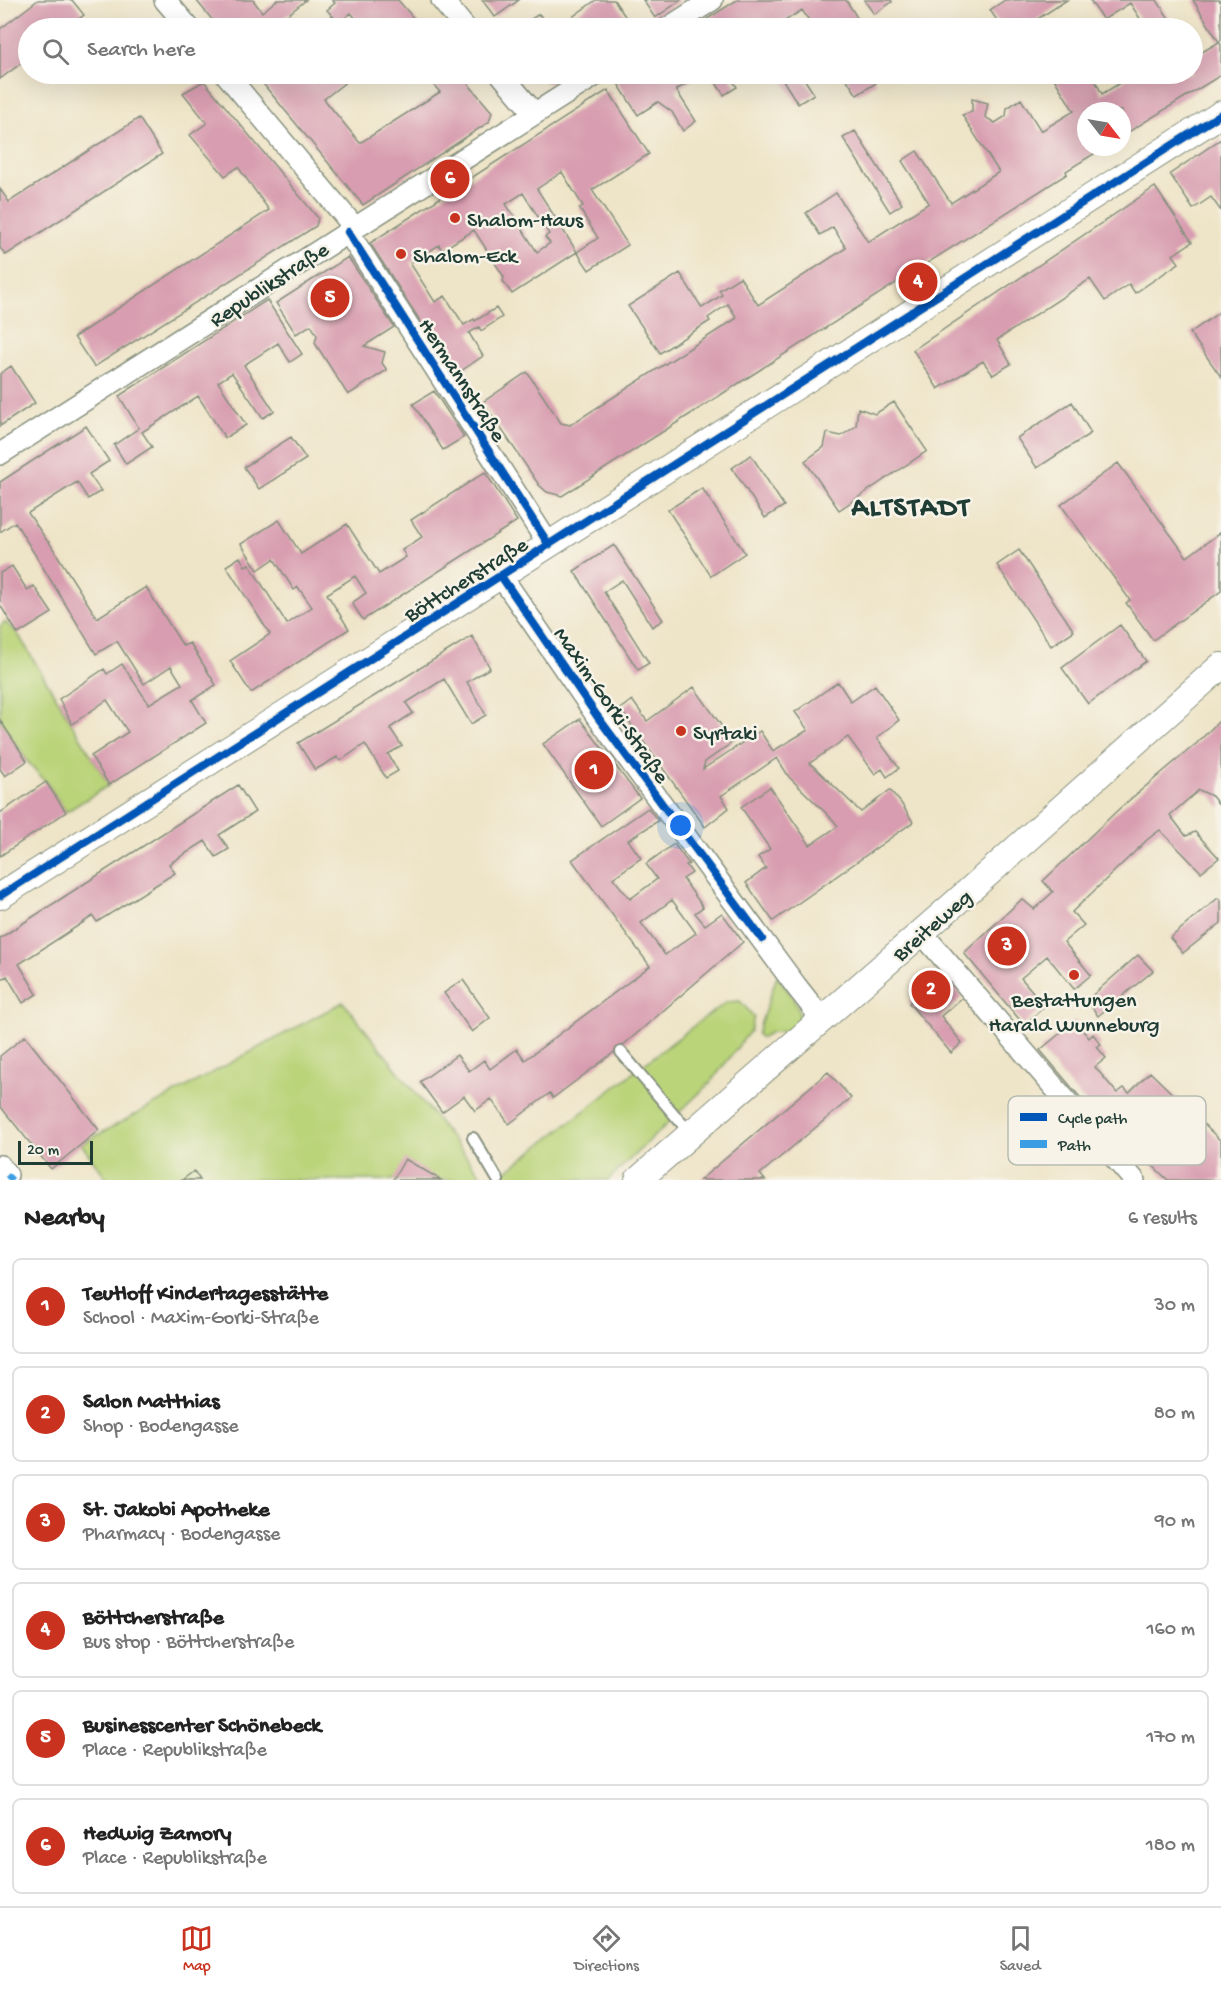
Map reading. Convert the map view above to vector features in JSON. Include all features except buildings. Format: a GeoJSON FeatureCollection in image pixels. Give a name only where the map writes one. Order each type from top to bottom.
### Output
{"type":"FeatureCollection","features":[{"type":"Feature","properties":{"kind":"street"},"geometry":{"type":"LineString","coordinates":[[165,0],[180,18]]}},
{"type":"Feature","properties":{"kind":"street"},"geometry":{"type":"LineString","coordinates":[[442,0],[457,18]]}},
{"type":"Feature","properties":{"kind":"street"},"geometry":{"type":"LineString","coordinates":[[684,18],[712,0]]}},
{"type":"Feature","properties":{"kind":"street","name":"Hermannstraße"},"geometry":{"type":"LineString","coordinates":[[234,84],[351,230],[549,545]]}},
{"type":"Feature","properties":{"kind":"street"},"geometry":{"type":"LineString","coordinates":[[509,84],[534,113]]}},
{"type":"Feature","properties":{"kind":"street","name":"Republikstraße"},"geometry":{"type":"LineString","coordinates":[[0,454],[581,84]]}},
{"type":"Feature","properties":{"kind":"street","name":"Böttcherstraße"},"geometry":{"type":"LineString","coordinates":[[0,896],[1221,114]]}},
{"type":"Feature","properties":{"kind":"street","name":"Maxim-Gorki-Straße"},"geometry":{"type":"LineString","coordinates":[[501,576],[597,716],[822,1019]]}},
{"type":"Feature","properties":{"kind":"street","name":"Breiteweg"},"geometry":{"type":"LineString","coordinates":[[638,1180],[922,933],[1221,666]]}},
{"type":"Feature","properties":{"kind":"street"},"geometry":{"type":"LineString","coordinates":[[922,933],[1062,1096]]}},
{"type":"Feature","properties":{"kind":"street"},"geometry":{"type":"LineString","coordinates":[[1121,1165],[1134,1180]]}},
{"type":"Feature","properties":{"kind":"lane"},"geometry":{"type":"LineString","coordinates":[[621,1052],[690,1133]]}},
{"type":"Feature","properties":{"kind":"lane"},"geometry":{"type":"LineString","coordinates":[[473,1138],[498,1180]]}},
{"type":"Feature","properties":{"kind":"green space"},"geometry":{"type":"Polygon","coordinates":[[[5,622],[18,634],[109,785],[66,812],[46,782],[27,761],[0,720],[0,626],[5,622]]]}},
{"type":"Feature","properties":{"kind":"green space"},"geometry":{"type":"Polygon","coordinates":[[[777,976],[796,1003],[799,1018],[790,1031],[771,1032],[761,1038],[757,1034],[777,976]]]}},
{"type":"Feature","properties":{"kind":"green space"},"geometry":{"type":"Polygon","coordinates":[[[740,1001],[754,1017],[750,1031],[711,1082],[608,1180],[495,1180],[700,1021],[727,1002],[740,1001]]]}},
{"type":"Feature","properties":{"kind":"green space"},"geometry":{"type":"Polygon","coordinates":[[[343,1002],[485,1180],[108,1180],[81,1144],[343,1002]]]}},
{"type":"Feature","properties":{"kind":"marked path"},"geometry":{"type":"LineString","coordinates":[[7,1175],[12,1180]]}},
{"type":"Feature","properties":{"kind":"cycle path"},"geometry":{"type":"LineString","coordinates":[[0,896],[1221,114]]}},
{"type":"Feature","properties":{"kind":"cycle path"},"geometry":{"type":"LineString","coordinates":[[348,232],[549,545]]}},
{"type":"Feature","properties":{"kind":"cycle path"},"geometry":{"type":"LineString","coordinates":[[501,576],[597,716],[762,939]]}},
{"type":"Feature","properties":{"kind":"place","name":"Hedwig Zamory"},"geometry":{"type":"Point","coordinates":[450,179]}},
{"type":"Feature","properties":{"kind":"place","name":"Shalom-Haus"},"geometry":{"type":"Point","coordinates":[455,218]}},
{"type":"Feature","properties":{"kind":"place","name":"Shalom-Eck"},"geometry":{"type":"Point","coordinates":[401,254]}},
{"type":"Feature","properties":{"kind":"place","name":"Böttcherstraße"},"geometry":{"type":"Point","coordinates":[918,282]}},
{"type":"Feature","properties":{"kind":"place","name":"Businesscenter Schönebeck"},"geometry":{"type":"Point","coordinates":[330,298]}},
{"type":"Feature","properties":{"kind":"place","name":"Syrtaki"},"geometry":{"type":"Point","coordinates":[681,731]}},
{"type":"Feature","properties":{"kind":"place","name":"Teutloff Kindertagesstätte"},"geometry":{"type":"Point","coordinates":[594,770]}},
{"type":"Feature","properties":{"kind":"place","name":"St. Jakobi Apotheke"},"geometry":{"type":"Point","coordinates":[1007,946]}},
{"type":"Feature","properties":{"kind":"place","name":"Bestattungen Harald Wunneburg"},"geometry":{"type":"Point","coordinates":[1074,975]}},
{"type":"Feature","properties":{"kind":"place","name":"Salon Matthias"},"geometry":{"type":"Point","coordinates":[931,990]}},
{"type":"Feature","properties":{"kind":"district","name":"ALTSTADT"},"geometry":{"type":"Point","coordinates":[911,505]}}]}
